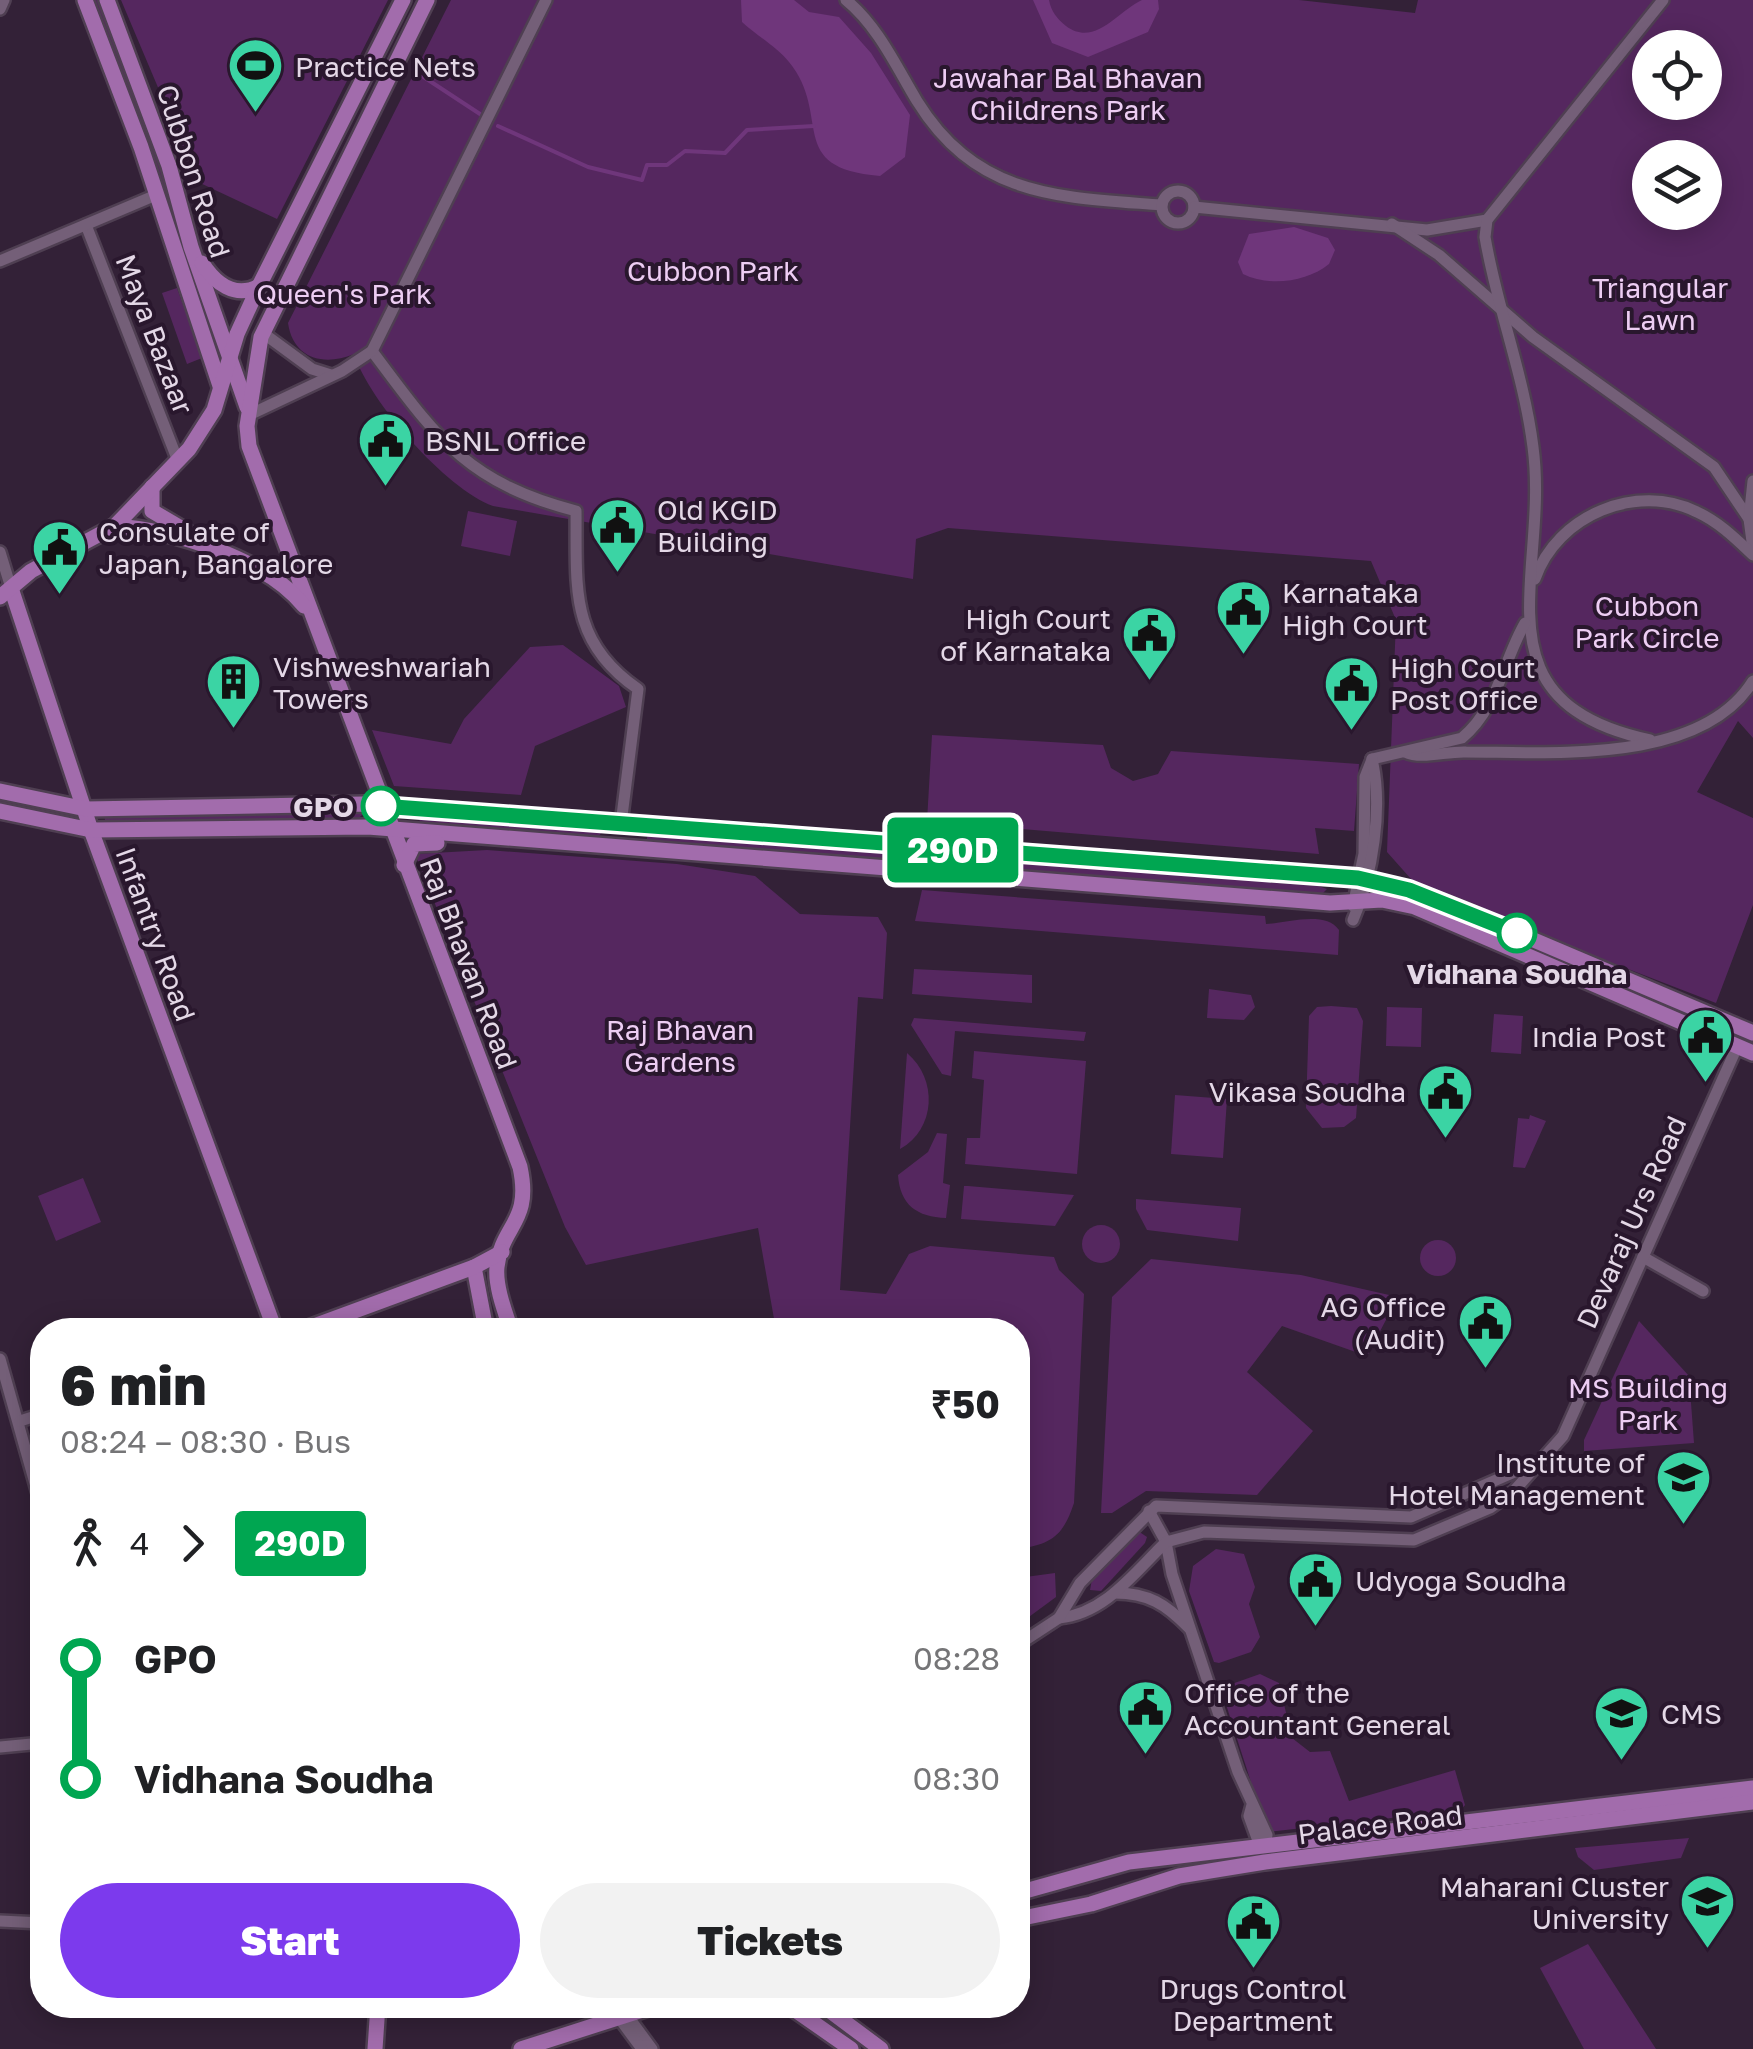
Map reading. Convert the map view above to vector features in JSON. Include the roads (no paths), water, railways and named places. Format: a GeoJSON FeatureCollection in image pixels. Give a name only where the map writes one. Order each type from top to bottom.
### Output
{"type":"FeatureCollection","features":[{"type":"Feature","properties":{"kind":"main road","name":"Cubbon Road"},"geometry":{"type":"LineString","coordinates":[[85,0],[220,386]]}},
{"type":"Feature","properties":{"kind":"main road","name":"Cubbon Road"},"geometry":{"type":"LineString","coordinates":[[107,0],[170,166],[191,247],[249,414]]}},
{"type":"Feature","properties":{"kind":"main road"},"geometry":{"type":"LineString","coordinates":[[5,592],[42,564],[115,526],[178,461],[214,410],[259,286],[403,0]]}},
{"type":"Feature","properties":{"kind":"main road","name":"Cubbon Road"},"geometry":{"type":"LineString","coordinates":[[313,616],[249,446],[249,414],[262,335],[427,0]]}},
{"type":"Feature","properties":{"kind":"main road"},"geometry":{"type":"LineString","coordinates":[[191,247],[209,273],[228,288],[242,292],[259,286]]}},
{"type":"Feature","properties":{"kind":"main road"},"geometry":{"type":"LineString","coordinates":[[152,487],[152,510],[172,526],[262,560],[287,551]]}},
{"type":"Feature","properties":{"kind":"main road"},"geometry":{"type":"LineString","coordinates":[[115,526],[169,535],[269,573],[313,616]]}},
{"type":"Feature","properties":{"kind":"main road","name":"Infantry Road"},"geometry":{"type":"LineString","coordinates":[[5,592],[271,1318]]}},
{"type":"Feature","properties":{"kind":"main road","name":"Raj Bhavan Road"},"geometry":{"type":"LineString","coordinates":[[313,616],[381,806],[520,1168],[525,1192],[522,1212],[502,1252],[498,1274],[508,1318]]}},
{"type":"Feature","properties":{"kind":"main road"},"geometry":{"type":"LineString","coordinates":[[0,791],[86,808],[381,806],[1363,880],[1463,910],[1753,1032]]}},
{"type":"Feature","properties":{"kind":"main road"},"geometry":{"type":"LineString","coordinates":[[0,811],[91,830],[390,829],[1357,902],[1382,900],[1415,907],[1753,1053]]}},
{"type":"Feature","properties":{"kind":"main road"},"geometry":{"type":"LineString","coordinates":[[606,847],[621,824]]}},
{"type":"Feature","properties":{"kind":"main road"},"geometry":{"type":"LineString","coordinates":[[621,824],[634,850]]}},
{"type":"Feature","properties":{"kind":"main road"},"geometry":{"type":"LineString","coordinates":[[404,864],[414,844],[440,844],[454,836]]}},
{"type":"Feature","properties":{"kind":"main road"},"geometry":{"type":"LineString","coordinates":[[336,1318],[474,1267],[502,1252]]}},
{"type":"Feature","properties":{"kind":"main road"},"geometry":{"type":"LineString","coordinates":[[474,1267],[484,1318]]}},
{"type":"Feature","properties":{"kind":"main road","name":"Palace Road"},"geometry":{"type":"LineString","coordinates":[[1671,1806],[1753,1788]]}},
{"type":"Feature","properties":{"kind":"main road","name":"Palace Road"},"geometry":{"type":"LineString","coordinates":[[1030,1890],[1129,1862],[1270,1851],[1671,1806],[1753,1802]]}},
{"type":"Feature","properties":{"kind":"main road","name":"Palace Road"},"geometry":{"type":"LineString","coordinates":[[1030,1917],[1091,1904],[1270,1851]]}},
{"type":"Feature","properties":{"kind":"main road"},"geometry":{"type":"LineString","coordinates":[[375,2049],[377,2018]]}},
{"type":"Feature","properties":{"kind":"main road"},"geometry":{"type":"LineString","coordinates":[[521,2049],[617,2018]]}},
{"type":"Feature","properties":{"kind":"main road"},"geometry":{"type":"LineString","coordinates":[[804,2018],[833,2041],[851,2049]]}},
{"type":"Feature","properties":{"kind":"main road"},"geometry":{"type":"LineString","coordinates":[[843,2018],[881,2049]]}},
{"type":"Feature","properties":{"kind":"street"},"geometry":{"type":"LineString","coordinates":[[0,9],[4,0]]}},
{"type":"Feature","properties":{"kind":"street"},"geometry":{"type":"LineString","coordinates":[[249,414],[372,351],[546,0]]}},
{"type":"Feature","properties":{"kind":"street"},"geometry":{"type":"LineString","coordinates":[[846,0],[876,34],[922,110],[969,162],[1026,192],[1161,205]]}},
{"type":"Feature","properties":{"kind":"street"},"geometry":{"type":"LineString","coordinates":[[1161,205],[1168,194],[1182,191],[1194,206],[1427,230],[1487,220],[1663,0]]}},
{"type":"Feature","properties":{"kind":"street"},"geometry":{"type":"LineString","coordinates":[[0,260],[156,195]]}},
{"type":"Feature","properties":{"kind":"street"},"geometry":{"type":"LineString","coordinates":[[1161,205],[1165,217],[1176,224],[1188,220],[1194,206]]}},
{"type":"Feature","properties":{"kind":"street"},"geometry":{"type":"LineString","coordinates":[[1487,220],[1490,268],[1506,315],[1533,448],[1534,536],[1527,621],[1539,666],[1567,704],[1607,731],[1650,740]]}},
{"type":"Feature","properties":{"kind":"street"},"geometry":{"type":"LineString","coordinates":[[1392,224],[1439,255],[1506,315],[1714,467],[1749,519]]}},
{"type":"Feature","properties":{"kind":"street","name":"Maya Bazaar"},"geometry":{"type":"LineString","coordinates":[[86,225],[178,461]]}},
{"type":"Feature","properties":{"kind":"street"},"geometry":{"type":"LineString","coordinates":[[262,335],[312,369],[331,375]]}},
{"type":"Feature","properties":{"kind":"street"},"geometry":{"type":"LineString","coordinates":[[372,351],[442,443],[482,475],[525,498],[576,511],[581,620],[604,660],[638,689],[621,824]]}},
{"type":"Feature","properties":{"kind":"street"},"geometry":{"type":"LineString","coordinates":[[1753,481],[1749,519],[1753,552]]}},
{"type":"Feature","properties":{"kind":"street"},"geometry":{"type":"LineString","coordinates":[[1528,602],[1537,572],[1552,546],[1574,525],[1622,503],[1660,501],[1696,510],[1753,552]]}},
{"type":"Feature","properties":{"kind":"street","name":"Infantry Road"},"geometry":{"type":"LineString","coordinates":[[0,552],[5,592]]}},
{"type":"Feature","properties":{"kind":"street"},"geometry":{"type":"LineString","coordinates":[[1357,902],[1363,880],[1365,777],[1372,758],[1404,752],[1412,746],[1462,738],[1470,731],[1504,681],[1527,621]]}},
{"type":"Feature","properties":{"kind":"street"},"geometry":{"type":"LineString","coordinates":[[1404,752],[1413,756],[1462,752],[1523,755],[1673,738],[1714,721],[1753,681]]}},
{"type":"Feature","properties":{"kind":"street","name":"Devaraj Urs Road"},"geometry":{"type":"LineString","coordinates":[[1166,1542],[1204,1532],[1414,1540],[1490,1508],[1519,1486],[1533,1464],[1563,1436],[1737,1046]]}},
{"type":"Feature","properties":{"kind":"street"},"geometry":{"type":"LineString","coordinates":[[1643,1258],[1703,1292]]}},
{"type":"Feature","properties":{"kind":"street"},"geometry":{"type":"LineString","coordinates":[[0,1358],[30,1461]]}},
{"type":"Feature","properties":{"kind":"street"},"geometry":{"type":"LineString","coordinates":[[20,1421],[30,1418]]}},
{"type":"Feature","properties":{"kind":"street","name":"Devaraj Urs Road"},"geometry":{"type":"LineString","coordinates":[[1149,1511],[1184,1504],[1412,1517],[1533,1464]]}},
{"type":"Feature","properties":{"kind":"street"},"geometry":{"type":"LineString","coordinates":[[1030,1637],[1059,1618],[1080,1583],[1149,1511],[1166,1542],[1252,1805],[1249,1816],[1258,1841],[1270,1851]]}},
{"type":"Feature","properties":{"kind":"street"},"geometry":{"type":"LineString","coordinates":[[1059,1618],[1078,1616],[1099,1604],[1166,1542]]}},
{"type":"Feature","properties":{"kind":"street"},"geometry":{"type":"LineString","coordinates":[[1080,1583],[1080,1598],[1099,1604]]}},
{"type":"Feature","properties":{"kind":"street"},"geometry":{"type":"LineString","coordinates":[[1114,1593],[1139,1593],[1167,1605],[1192,1631]]}},
{"type":"Feature","properties":{"kind":"street"},"geometry":{"type":"LineString","coordinates":[[0,1747],[30,1744]]}},
{"type":"Feature","properties":{"kind":"street"},"geometry":{"type":"LineString","coordinates":[[0,1921],[30,1922]]}},
{"type":"Feature","properties":{"kind":"street"},"geometry":{"type":"LineString","coordinates":[[624,2018],[642,2049]]}},
{"type":"Feature","properties":{"kind":"street"},"geometry":{"type":"LineString","coordinates":[[625,2018],[652,2049]]}},
{"type":"Feature","properties":{"kind":"waterway"},"geometry":{"type":"LineString","coordinates":[[413,70],[483,116]]}},
{"type":"Feature","properties":{"kind":"waterway"},"geometry":{"type":"LineString","coordinates":[[498,126],[588,167],[642,180],[647,165],[667,165],[685,151],[725,153],[747,130],[814,126]]}},
{"type":"Feature","properties":{"kind":"place","name":"Practice Nets"},"geometry":{"type":"Point","coordinates":[256,115]}},
{"type":"Feature","properties":{"kind":"place","name":"BSNL Office"},"geometry":{"type":"Point","coordinates":[386,489]}},
{"type":"Feature","properties":{"kind":"place","name":"Old KGID Building"},"geometry":{"type":"Point","coordinates":[618,574]}},
{"type":"Feature","properties":{"kind":"place","name":"Consulate of Japan, Bangalore"},"geometry":{"type":"Point","coordinates":[60,596]}},
{"type":"Feature","properties":{"kind":"place","name":"Karnataka High Court"},"geometry":{"type":"Point","coordinates":[1243,657]}},
{"type":"Feature","properties":{"kind":"place","name":"High Court of Karnataka"},"geometry":{"type":"Point","coordinates":[1150,683]}},
{"type":"Feature","properties":{"kind":"place","name":"Vishweshwariah Towers"},"geometry":{"type":"Point","coordinates":[234,731]}},
{"type":"Feature","properties":{"kind":"place","name":"High Court Post Office"},"geometry":{"type":"Point","coordinates":[1351,732]}},
{"type":"Feature","properties":{"kind":"place","name":"GPO"},"geometry":{"type":"Point","coordinates":[381,806]}},
{"type":"Feature","properties":{"kind":"place","name":"Vidhana Soudha"},"geometry":{"type":"Point","coordinates":[1517,933]}},
{"type":"Feature","properties":{"kind":"place","name":"India Post"},"geometry":{"type":"Point","coordinates":[1705,1085]}},
{"type":"Feature","properties":{"kind":"place","name":"Vikasa Soudha"},"geometry":{"type":"Point","coordinates":[1445,1140]}},
{"type":"Feature","properties":{"kind":"place","name":"AG Office (Audit)"},"geometry":{"type":"Point","coordinates":[1485,1371]}},
{"type":"Feature","properties":{"kind":"place","name":"Institute of Hotel Management"},"geometry":{"type":"Point","coordinates":[1684,1527]}},
{"type":"Feature","properties":{"kind":"place","name":"Udyoga Soudha"},"geometry":{"type":"Point","coordinates":[1316,1629]}},
{"type":"Feature","properties":{"kind":"place","name":"Office of the Accountant General"},"geometry":{"type":"Point","coordinates":[1145,1757]}},
{"type":"Feature","properties":{"kind":"place","name":"CMS"},"geometry":{"type":"Point","coordinates":[1622,1762]}},
{"type":"Feature","properties":{"kind":"place","name":"Maharani Cluster University"},"geometry":{"type":"Point","coordinates":[1708,1951]}},
{"type":"Feature","properties":{"kind":"place","name":"Drugs Control Department"},"geometry":{"type":"Point","coordinates":[1253,1971]}},
{"type":"Feature","properties":{"kind":"park label","name":"Jawahar Bal Bhavan Childrens Park"},"geometry":{"type":"Point","coordinates":[1068,93]}},
{"type":"Feature","properties":{"kind":"park label","name":"Cubbon Park"},"geometry":{"type":"Point","coordinates":[713,270]}},
{"type":"Feature","properties":{"kind":"park label","name":"Queen's Park"},"geometry":{"type":"Point","coordinates":[344,293]}},
{"type":"Feature","properties":{"kind":"park label","name":"Triangular Lawn"},"geometry":{"type":"Point","coordinates":[1660,303]}},
{"type":"Feature","properties":{"kind":"park label","name":"Cubbon Park Circle"},"geometry":{"type":"Point","coordinates":[1647,621]}},
{"type":"Feature","properties":{"kind":"park label","name":"Raj Bhavan Gardens"},"geometry":{"type":"Point","coordinates":[680,1045]}},
{"type":"Feature","properties":{"kind":"park label","name":"MS Building Park"},"geometry":{"type":"Point","coordinates":[1648,1403]}}]}
